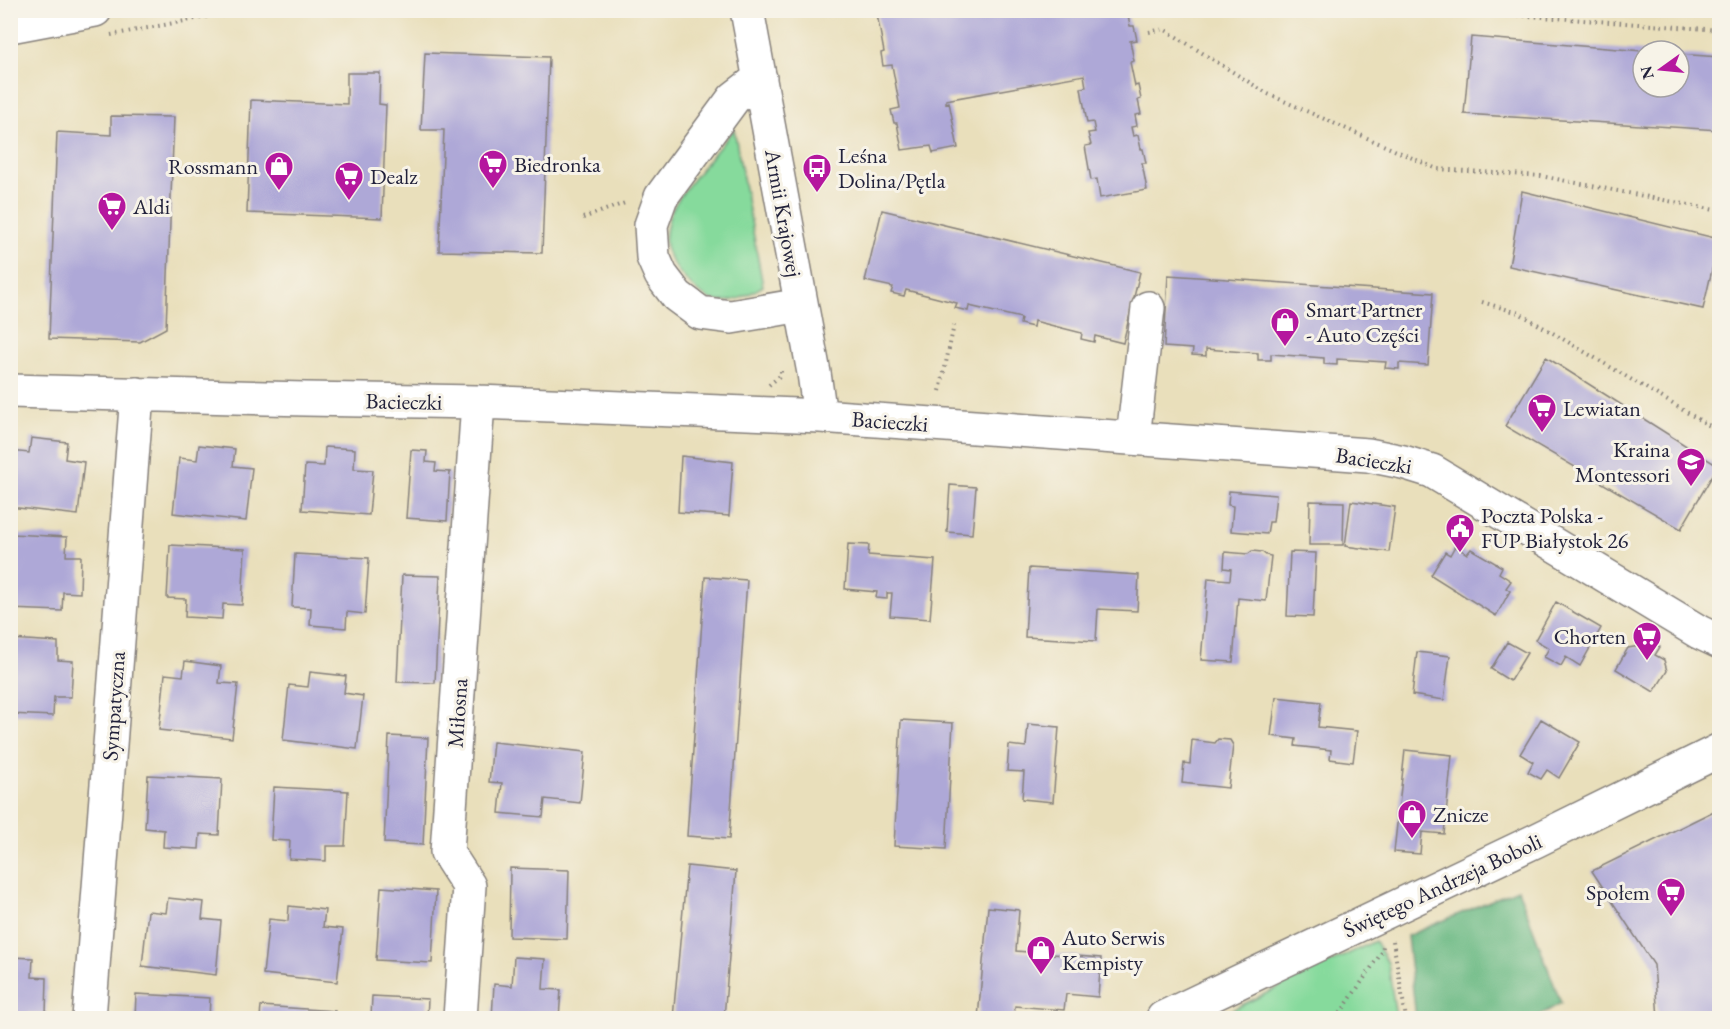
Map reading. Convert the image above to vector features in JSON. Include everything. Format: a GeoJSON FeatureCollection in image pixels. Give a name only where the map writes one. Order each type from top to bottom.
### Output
{"type":"FeatureCollection","features":[{"type":"Feature","properties":{"kind":"street","name":"Armii Krajowej"},"geometry":{"type":"LineString","coordinates":[[747,10],[820,416]]}},
{"type":"Feature","properties":{"kind":"street"},"geometry":{"type":"LineString","coordinates":[[10,26],[99,24]]}},
{"type":"Feature","properties":{"kind":"street"},"geometry":{"type":"LineString","coordinates":[[760,78],[734,98],[661,197],[651,225],[653,257],[661,275],[677,296],[700,313],[731,317],[801,306]]}},
{"type":"Feature","properties":{"kind":"street"},"geometry":{"type":"LineString","coordinates":[[1133,438],[1149,308]]}},
{"type":"Feature","properties":{"kind":"street","name":"Bacieczki"},"geometry":{"type":"LineString","coordinates":[[10,391],[477,402],[820,416],[1368,455],[1432,471],[1719,642]]}},
{"type":"Feature","properties":{"kind":"street","name":"Sympatyczna"},"geometry":{"type":"LineString","coordinates":[[89,1018],[137,394]]}},
{"type":"Feature","properties":{"kind":"street","name":"Miłosna"},"geometry":{"type":"LineString","coordinates":[[460,1018],[469,886],[447,852],[477,402]]}},
{"type":"Feature","properties":{"kind":"street","name":"Świętego Andrzeja Boboli"},"geometry":{"type":"LineString","coordinates":[[1163,1018],[1719,750]]}},
{"type":"Feature","properties":{"kind":"path"},"geometry":{"type":"LineString","coordinates":[[99,24],[243,10]]}},
{"type":"Feature","properties":{"kind":"path"},"geometry":{"type":"LineString","coordinates":[[1446,10],[1719,30]]}},
{"type":"Feature","properties":{"kind":"path"},"geometry":{"type":"LineString","coordinates":[[1149,32],[1164,29],[1268,94],[1437,168],[1541,177],[1719,211]]}},
{"type":"Feature","properties":{"kind":"path"},"geometry":{"type":"LineString","coordinates":[[583,218],[635,200]]}},
{"type":"Feature","properties":{"kind":"path"},"geometry":{"type":"LineString","coordinates":[[1482,302],[1519,313],[1719,432]]}},
{"type":"Feature","properties":{"kind":"path"},"geometry":{"type":"LineString","coordinates":[[940,391],[954,325]]}},
{"type":"Feature","properties":{"kind":"path"},"geometry":{"type":"LineString","coordinates":[[1337,1018],[1382,952],[1388,911]]}},
{"type":"Feature","properties":{"kind":"path"},"geometry":{"type":"LineString","coordinates":[[1388,911],[1406,1018]]}},
{"type":"Feature","properties":{"kind":"green space"},"geometry":{"type":"Polygon","coordinates":[[[734,129],[763,286],[742,298],[724,302],[709,299],[685,279],[672,262],[665,243],[672,209],[734,129]]]}},
{"type":"Feature","properties":{"kind":"green space"},"geometry":{"type":"Polygon","coordinates":[[[1518,889],[1561,1003],[1535,1018],[1416,1018],[1407,936],[1518,889]]]}},
{"type":"Feature","properties":{"kind":"green space"},"geometry":{"type":"Polygon","coordinates":[[[1375,941],[1388,963],[1396,1018],[1215,1018],[1375,941]]]}},
{"type":"Feature","properties":{"kind":"building"},"geometry":{"type":"Polygon","coordinates":[[[898,10],[1127,10],[1130,26],[1134,26],[1137,40],[1130,41],[1134,61],[1130,62],[1135,86],[1138,85],[1141,99],[1138,100],[1141,114],[1135,115],[1137,126],[1131,127],[1133,136],[1138,135],[1141,149],[1143,149],[1146,163],[1142,163],[1147,190],[1100,198],[1097,179],[1091,180],[1085,146],[1091,145],[1088,133],[1095,132],[1093,122],[1087,123],[1081,88],[1086,87],[1084,75],[946,100],[946,103],[949,102],[958,148],[933,153],[931,146],[902,150],[897,123],[894,123],[891,110],[900,108],[892,65],[883,66],[881,53],[884,52],[877,14],[898,10]]]}},
{"type":"Feature","properties":{"kind":"building"},"geometry":{"type":"Polygon","coordinates":[[[1471,37],[1631,50],[1631,99],[1691,99],[1691,55],[1719,57],[1719,130],[1464,114],[1471,37]]]}},
{"type":"Feature","properties":{"kind":"building","name":"Biedronka"},"geometry":{"type":"Polygon","coordinates":[[[425,53],[549,57],[542,253],[439,251],[444,130],[421,130],[425,53]]]}},
{"type":"Feature","properties":{"kind":"building"},"geometry":{"type":"Polygon","coordinates":[[[347,73],[380,73],[379,104],[386,105],[382,218],[247,213],[251,100],[347,104],[347,73]]]}},
{"type":"Feature","properties":{"kind":"building","name":"Aldi"},"geometry":{"type":"Polygon","coordinates":[[[111,116],[174,117],[166,328],[140,342],[49,339],[57,132],[111,135],[111,116]]]}},
{"type":"Feature","properties":{"kind":"building"},"geometry":{"type":"Polygon","coordinates":[[[1522,191],[1719,239],[1703,309],[1509,266],[1522,191]]]}},
{"type":"Feature","properties":{"kind":"building"},"geometry":{"type":"Polygon","coordinates":[[[882,210],[1140,272],[1123,343],[1095,336],[1094,342],[1081,339],[1082,333],[1034,321],[1033,327],[1020,324],[1021,318],[969,306],[968,311],[955,308],[957,303],[906,290],[904,296],[891,293],[893,287],[865,281],[882,210]]]}},
{"type":"Feature","properties":{"kind":"building"},"geometry":{"type":"Polygon","coordinates":[[[1168,275],[1433,293],[1428,365],[1399,363],[1399,369],[1385,368],[1386,362],[1337,359],[1337,365],[1324,364],[1324,358],[1271,354],[1271,360],[1258,360],[1258,353],[1206,349],[1206,356],[1192,355],[1193,349],[1164,347],[1168,275]]]}},
{"type":"Feature","properties":{"kind":"building"},"geometry":{"type":"Polygon","coordinates":[[[1546,357],[1718,466],[1681,529],[1505,426],[1546,357]]]}},
{"type":"Feature","properties":{"kind":"building"},"geometry":{"type":"Polygon","coordinates":[[[31,438],[67,442],[65,459],[84,462],[78,515],[10,507],[10,451],[29,453],[31,438]]]}},
{"type":"Feature","properties":{"kind":"building"},"geometry":{"type":"Polygon","coordinates":[[[199,445],[235,449],[233,466],[252,468],[246,521],[173,513],[179,458],[197,460],[199,445]]]}},
{"type":"Feature","properties":{"kind":"building"},"geometry":{"type":"Polygon","coordinates":[[[325,447],[355,449],[354,469],[373,470],[369,515],[302,510],[305,465],[324,466],[325,447]]]}},
{"type":"Feature","properties":{"kind":"building"},"geometry":{"type":"Polygon","coordinates":[[[411,450],[427,451],[426,462],[436,463],[435,471],[450,472],[447,521],[406,518],[411,450]]]}},
{"type":"Feature","properties":{"kind":"building"},"geometry":{"type":"Polygon","coordinates":[[[681,456],[733,462],[729,516],[678,512],[681,456]]]}},
{"type":"Feature","properties":{"kind":"building"},"geometry":{"type":"Polygon","coordinates":[[[950,485],[976,487],[972,534],[947,532],[950,485]]]}},
{"type":"Feature","properties":{"kind":"building"},"geometry":{"type":"Polygon","coordinates":[[[1229,491],[1276,495],[1273,522],[1269,522],[1267,534],[1231,531],[1233,506],[1228,505],[1229,491]]]}},
{"type":"Feature","properties":{"kind":"building"},"geometry":{"type":"Polygon","coordinates":[[[1310,501],[1344,502],[1343,545],[1309,545],[1310,501]]]}},
{"type":"Feature","properties":{"kind":"building"},"geometry":{"type":"Polygon","coordinates":[[[1351,501],[1395,507],[1389,552],[1345,546],[1351,501]]]}},
{"type":"Feature","properties":{"kind":"building"},"geometry":{"type":"Polygon","coordinates":[[[12,534],[67,537],[66,556],[81,556],[80,593],[63,592],[62,611],[10,609],[12,534]]]}},
{"type":"Feature","properties":{"kind":"building"},"geometry":{"type":"Polygon","coordinates":[[[848,544],[869,545],[868,555],[935,560],[930,619],[890,616],[892,593],[887,593],[887,599],[876,598],[877,592],[845,589],[848,544]]]}},
{"type":"Feature","properties":{"kind":"building"},"geometry":{"type":"Polygon","coordinates":[[[170,545],[245,549],[242,605],[223,604],[222,619],[185,617],[186,599],[167,598],[170,545]]]}},
{"type":"Feature","properties":{"kind":"building"},"geometry":{"type":"Polygon","coordinates":[[[1455,546],[1467,554],[1471,549],[1502,567],[1499,573],[1511,581],[1506,588],[1510,591],[1496,616],[1431,575],[1445,552],[1450,555],[1455,546]]]}},
{"type":"Feature","properties":{"kind":"building"},"geometry":{"type":"Polygon","coordinates":[[[1252,551],[1271,556],[1266,601],[1238,598],[1233,662],[1201,660],[1208,578],[1230,580],[1231,569],[1224,568],[1225,552],[1248,554],[1252,551]]]}},
{"type":"Feature","properties":{"kind":"building"},"geometry":{"type":"Polygon","coordinates":[[[1290,552],[1316,553],[1313,617],[1287,616],[1290,552]]]}},
{"type":"Feature","properties":{"kind":"building"},"geometry":{"type":"Polygon","coordinates":[[[295,554],[369,558],[365,614],[347,612],[346,628],[310,625],[311,608],[292,607],[295,554]]]}},
{"type":"Feature","properties":{"kind":"building"},"geometry":{"type":"Polygon","coordinates":[[[1029,568],[1139,575],[1137,611],[1098,609],[1096,641],[1025,637],[1029,568]]]}},
{"type":"Feature","properties":{"kind":"building"},"geometry":{"type":"Polygon","coordinates":[[[402,575],[440,576],[435,683],[397,682],[402,575]]]}},
{"type":"Feature","properties":{"kind":"building"},"geometry":{"type":"Polygon","coordinates":[[[705,577],[747,580],[729,839],[687,836],[705,577]]]}},
{"type":"Feature","properties":{"kind":"building"},"geometry":{"type":"Polygon","coordinates":[[[1556,602],[1601,628],[1580,666],[1566,657],[1561,666],[1544,657],[1549,648],[1535,640],[1556,602]]]}},
{"type":"Feature","properties":{"kind":"building"},"geometry":{"type":"Polygon","coordinates":[[[10,639],[58,642],[58,660],[73,661],[71,697],[54,697],[53,716],[10,714],[10,639]]]}},
{"type":"Feature","properties":{"kind":"building"},"geometry":{"type":"Polygon","coordinates":[[[1507,642],[1527,653],[1510,681],[1491,669],[1507,642]]]}},
{"type":"Feature","properties":{"kind":"building"},"geometry":{"type":"Polygon","coordinates":[[[1653,643],[1660,647],[1655,655],[1664,660],[1667,671],[1654,692],[1616,669],[1628,648],[1640,646],[1648,651],[1653,643]]]}},
{"type":"Feature","properties":{"kind":"building"},"geometry":{"type":"Polygon","coordinates":[[[1417,652],[1450,656],[1444,700],[1412,695],[1417,652]]]}},
{"type":"Feature","properties":{"kind":"building"},"geometry":{"type":"Polygon","coordinates":[[[185,661],[221,666],[219,683],[238,684],[232,738],[159,730],[165,674],[183,676],[185,661]]]}},
{"type":"Feature","properties":{"kind":"building"},"geometry":{"type":"Polygon","coordinates":[[[310,672],[346,676],[344,693],[363,696],[357,749],[283,740],[289,685],[308,687],[310,672]]]}},
{"type":"Feature","properties":{"kind":"building"},"geometry":{"type":"Polygon","coordinates":[[[1276,697],[1321,702],[1318,727],[1357,731],[1353,762],[1330,759],[1331,750],[1295,746],[1296,739],[1271,736],[1276,697]]]}},
{"type":"Feature","properties":{"kind":"building"},"geometry":{"type":"Polygon","coordinates":[[[1541,719],[1580,742],[1559,778],[1547,770],[1541,779],[1528,772],[1533,762],[1520,754],[1541,719]]]}},
{"type":"Feature","properties":{"kind":"building"},"geometry":{"type":"Polygon","coordinates":[[[901,720],[953,723],[946,849],[894,846],[901,720]]]}},
{"type":"Feature","properties":{"kind":"building"},"geometry":{"type":"Polygon","coordinates":[[[1028,724],[1059,727],[1053,802],[1022,799],[1024,772],[1007,771],[1009,745],[1026,747],[1028,724]]]}},
{"type":"Feature","properties":{"kind":"building"},"geometry":{"type":"Polygon","coordinates":[[[389,736],[428,738],[423,845],[384,843],[389,736]]]}},
{"type":"Feature","properties":{"kind":"building"},"geometry":{"type":"Polygon","coordinates":[[[1218,739],[1230,740],[1233,745],[1228,788],[1182,783],[1184,763],[1190,764],[1192,740],[1215,743],[1218,739]]]}},
{"type":"Feature","properties":{"kind":"building"},"geometry":{"type":"Polygon","coordinates":[[[493,742],[585,752],[580,803],[545,799],[543,817],[499,813],[502,783],[489,782],[493,742]]]}},
{"type":"Feature","properties":{"kind":"building"},"geometry":{"type":"Polygon","coordinates":[[[1405,750],[1452,755],[1444,834],[1422,832],[1420,854],[1394,852],[1405,750]]]}},
{"type":"Feature","properties":{"kind":"building"},"geometry":{"type":"Polygon","coordinates":[[[148,775],[222,779],[219,835],[200,834],[199,849],[163,847],[164,830],[145,828],[148,775]]]}},
{"type":"Feature","properties":{"kind":"building"},"geometry":{"type":"Polygon","coordinates":[[[274,787],[348,791],[345,846],[326,846],[326,861],[289,859],[290,841],[271,840],[274,787]]]}},
{"type":"Feature","properties":{"kind":"building","name":"Społem"},"geometry":{"type":"Polygon","coordinates":[[[1716,810],[1719,844],[1719,1018],[1658,1018],[1654,965],[1592,871],[1716,810]]]}},
{"type":"Feature","properties":{"kind":"building"},"geometry":{"type":"Polygon","coordinates":[[[687,866],[736,871],[724,1018],[673,1018],[687,866]]]}},
{"type":"Feature","properties":{"kind":"building"},"geometry":{"type":"Polygon","coordinates":[[[510,868],[569,870],[567,939],[509,937],[510,868]]]}},
{"type":"Feature","properties":{"kind":"building"},"geometry":{"type":"Polygon","coordinates":[[[381,887],[436,891],[432,963],[376,960],[381,887]]]}},
{"type":"Feature","properties":{"kind":"building"},"geometry":{"type":"Polygon","coordinates":[[[168,898],[204,902],[202,919],[221,921],[216,975],[142,966],[148,911],[166,913],[168,898]]]}},
{"type":"Feature","properties":{"kind":"building"},"geometry":{"type":"Polygon","coordinates":[[[289,906],[325,910],[323,927],[343,929],[337,982],[263,974],[269,919],[288,921],[289,906]]]}},
{"type":"Feature","properties":{"kind":"building","name":"Auto Serwis Kempisty"},"geometry":{"type":"Polygon","coordinates":[[[988,907],[1019,910],[1016,951],[1101,958],[1098,997],[1066,994],[1064,1010],[1015,1006],[1014,1018],[978,1018],[988,907]]]}},
{"type":"Feature","properties":{"kind":"building"},"geometry":{"type":"Polygon","coordinates":[[[10,957],[33,958],[32,977],[47,978],[46,1014],[29,1013],[28,1018],[10,1018],[10,957]]]}},
{"type":"Feature","properties":{"kind":"building"},"geometry":{"type":"Polygon","coordinates":[[[514,957],[545,959],[543,989],[561,990],[559,1018],[492,1018],[494,984],[512,986],[514,957]]]}},
{"type":"Feature","properties":{"kind":"building"},"geometry":{"type":"Polygon","coordinates":[[[136,994],[210,998],[209,1018],[135,1018],[136,994]]]}},
{"type":"Feature","properties":{"kind":"building"},"geometry":{"type":"Polygon","coordinates":[[[372,996],[428,999],[427,1018],[371,1018],[372,996]]]}},
{"type":"Feature","properties":{"kind":"building"},"geometry":{"type":"Polygon","coordinates":[[[261,1006],[335,1011],[335,1018],[260,1018],[261,1006]]]}},
{"type":"Feature","properties":{"kind":"place","name":"Biedronka"},"geometry":{"type":"Point","coordinates":[493,190]}},
{"type":"Feature","properties":{"kind":"place","name":"Rossmann"},"geometry":{"type":"Point","coordinates":[279,192]}},
{"type":"Feature","properties":{"kind":"place","name":"Leśna Dolina/Pętla"},"geometry":{"type":"Point","coordinates":[817,194]}},
{"type":"Feature","properties":{"kind":"place","name":"Dealz"},"geometry":{"type":"Point","coordinates":[349,202]}},
{"type":"Feature","properties":{"kind":"place","name":"Aldi"},"geometry":{"type":"Point","coordinates":[112,232]}},
{"type":"Feature","properties":{"kind":"place","name":"Smart Partner - Auto Części"},"geometry":{"type":"Point","coordinates":[1285,348]}},
{"type":"Feature","properties":{"kind":"place","name":"Lewiatan"},"geometry":{"type":"Point","coordinates":[1542,434]}},
{"type":"Feature","properties":{"kind":"place","name":"Kraina Montessori"},"geometry":{"type":"Point","coordinates":[1691,488]}},
{"type":"Feature","properties":{"kind":"place","name":"Poczta Polska - FUP Białystok 26"},"geometry":{"type":"Point","coordinates":[1460,554]}},
{"type":"Feature","properties":{"kind":"place","name":"Chorten"},"geometry":{"type":"Point","coordinates":[1647,662]}},
{"type":"Feature","properties":{"kind":"place","name":"Znicze"},"geometry":{"type":"Point","coordinates":[1412,840]}},
{"type":"Feature","properties":{"kind":"place","name":"Społem"},"geometry":{"type":"Point","coordinates":[1671,918]}},
{"type":"Feature","properties":{"kind":"place","name":"Auto Serwis Kempisty"},"geometry":{"type":"Point","coordinates":[1041,976]}}]}
